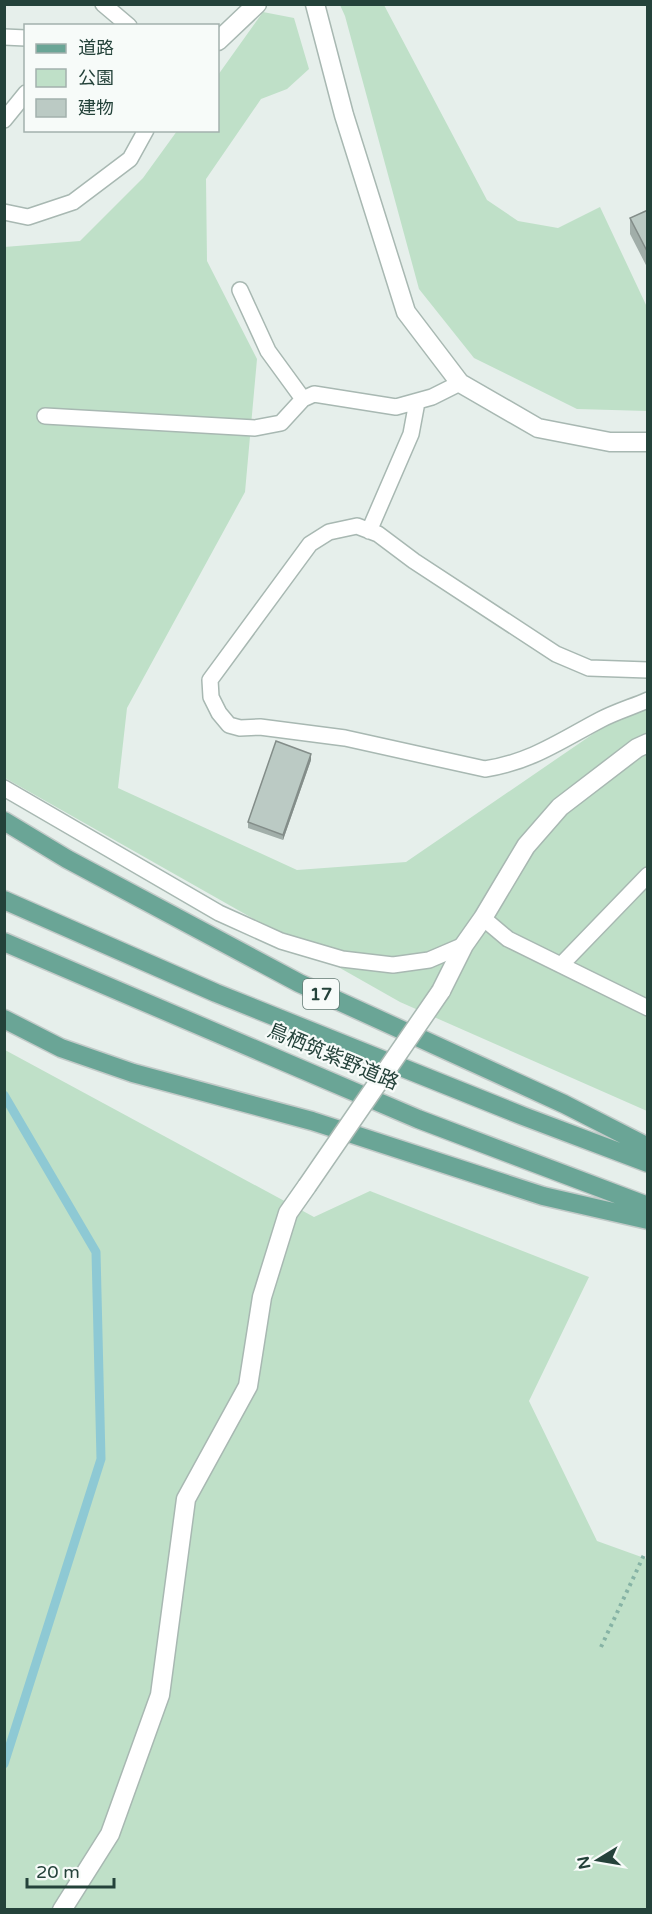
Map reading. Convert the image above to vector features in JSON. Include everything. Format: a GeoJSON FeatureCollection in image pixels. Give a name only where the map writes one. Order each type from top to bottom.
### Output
{"type":"FeatureCollection","features":[{"type":"Feature","properties":{"kind":"main road","name":"17"},"geometry":{"type":"LineString","coordinates":[[4,821],[66,859],[299,983],[564,1104],[648,1147]]}},
{"type":"Feature","properties":{"kind":"main road","name":"鳥栖筑紫野道路"},"geometry":{"type":"LineString","coordinates":[[4,900],[216,993],[523,1116],[648,1163]]}},
{"type":"Feature","properties":{"kind":"main road","name":"鳥栖筑紫野道路"},"geometry":{"type":"LineString","coordinates":[[4,942],[418,1119],[648,1206]]}},
{"type":"Feature","properties":{"kind":"main road"},"geometry":{"type":"LineString","coordinates":[[4,1019],[61,1048],[133,1073],[312,1121],[543,1196],[648,1220]]}},
{"type":"Feature","properties":{"kind":"street"},"geometry":{"type":"LineString","coordinates":[[219,40],[257,4]]}},
{"type":"Feature","properties":{"kind":"street"},"geometry":{"type":"LineString","coordinates":[[315,4],[344,115],[406,312],[460,383],[538,428],[610,442],[648,442]]}},
{"type":"Feature","properties":{"kind":"street"},"geometry":{"type":"LineString","coordinates":[[62,1910],[110,1834],[160,1695],[186,1499],[248,1386],[262,1297],[288,1213],[441,991],[464,945],[526,846],[560,807],[637,748],[648,743]]}},
{"type":"Feature","properties":{"kind":"lane"},"geometry":{"type":"LineString","coordinates":[[103,4],[127,24]]}},
{"type":"Feature","properties":{"kind":"lane"},"geometry":{"type":"LineString","coordinates":[[4,37],[24,38]]}},
{"type":"Feature","properties":{"kind":"lane"},"geometry":{"type":"LineString","coordinates":[[4,120],[24,95]]}},
{"type":"Feature","properties":{"kind":"lane"},"geometry":{"type":"LineString","coordinates":[[4,212],[28,217],[73,202],[130,159],[145,132]]}},
{"type":"Feature","properties":{"kind":"lane"},"geometry":{"type":"LineString","coordinates":[[240,290],[268,351],[303,399]]}},
{"type":"Feature","properties":{"kind":"lane"},"geometry":{"type":"LineString","coordinates":[[45,417],[255,428],[281,423],[303,399],[314,394],[396,407],[417,402],[460,383]]}},
{"type":"Feature","properties":{"kind":"lane"},"geometry":{"type":"LineString","coordinates":[[369,531],[411,434],[417,402]]}},
{"type":"Feature","properties":{"kind":"lane"},"geometry":{"type":"LineString","coordinates":[[648,670],[589,668],[556,654],[414,561],[378,534],[357,526],[329,532],[310,544],[210,680],[210,697],[229,725],[345,738],[485,769],[506,766],[527,759],[601,720],[648,700]]}},
{"type":"Feature","properties":{"kind":"lane"},"geometry":{"type":"LineString","coordinates":[[4,788],[219,913],[281,941],[342,959],[393,964],[429,960],[464,945]]}},
{"type":"Feature","properties":{"kind":"lane"},"geometry":{"type":"LineString","coordinates":[[561,965],[648,875]]}},
{"type":"Feature","properties":{"kind":"lane"},"geometry":{"type":"LineString","coordinates":[[483,918],[508,939],[648,1008]]}},
{"type":"Feature","properties":{"kind":"path"},"geometry":{"type":"LineString","coordinates":[[601,1647],[644,1555],[648,1553]]}},
{"type":"Feature","properties":{"kind":"green space"},"geometry":{"type":"Polygon","coordinates":[[[340,5],[384,5],[487,200],[518,221],[558,228],[600,207],[647,307],[647,411],[577,409],[474,358],[419,289],[345,16],[340,5]]]}},
{"type":"Feature","properties":{"kind":"green space"},"geometry":{"type":"Polygon","coordinates":[[[263,12],[294,18],[309,69],[287,89],[261,99],[206,179],[207,261],[257,359],[245,492],[127,708],[118,788],[297,870],[406,862],[647,697],[647,1111],[400,1002],[5,778],[4,247],[80,241],[143,178],[176,132],[219,132],[219,74],[263,12]]]}},
{"type":"Feature","properties":{"kind":"green space"},"geometry":{"type":"Polygon","coordinates":[[[5,1050],[314,1217],[370,1191],[589,1277],[529,1401],[597,1541],[647,1559],[647,1909],[5,1909],[5,1050]]]}},
{"type":"Feature","properties":{"kind":"building"},"geometry":{"type":"Polygon","coordinates":[[[648,210],[648,253],[630,218],[648,210]]]}},
{"type":"Feature","properties":{"kind":"building"},"geometry":{"type":"Polygon","coordinates":[[[276,741],[311,754],[283,835],[248,822],[276,741]]]}},
{"type":"Feature","properties":{"kind":"waterway"},"geometry":{"type":"LineString","coordinates":[[4,1095],[96,1252],[101,1459],[4,1764]]}}]}
